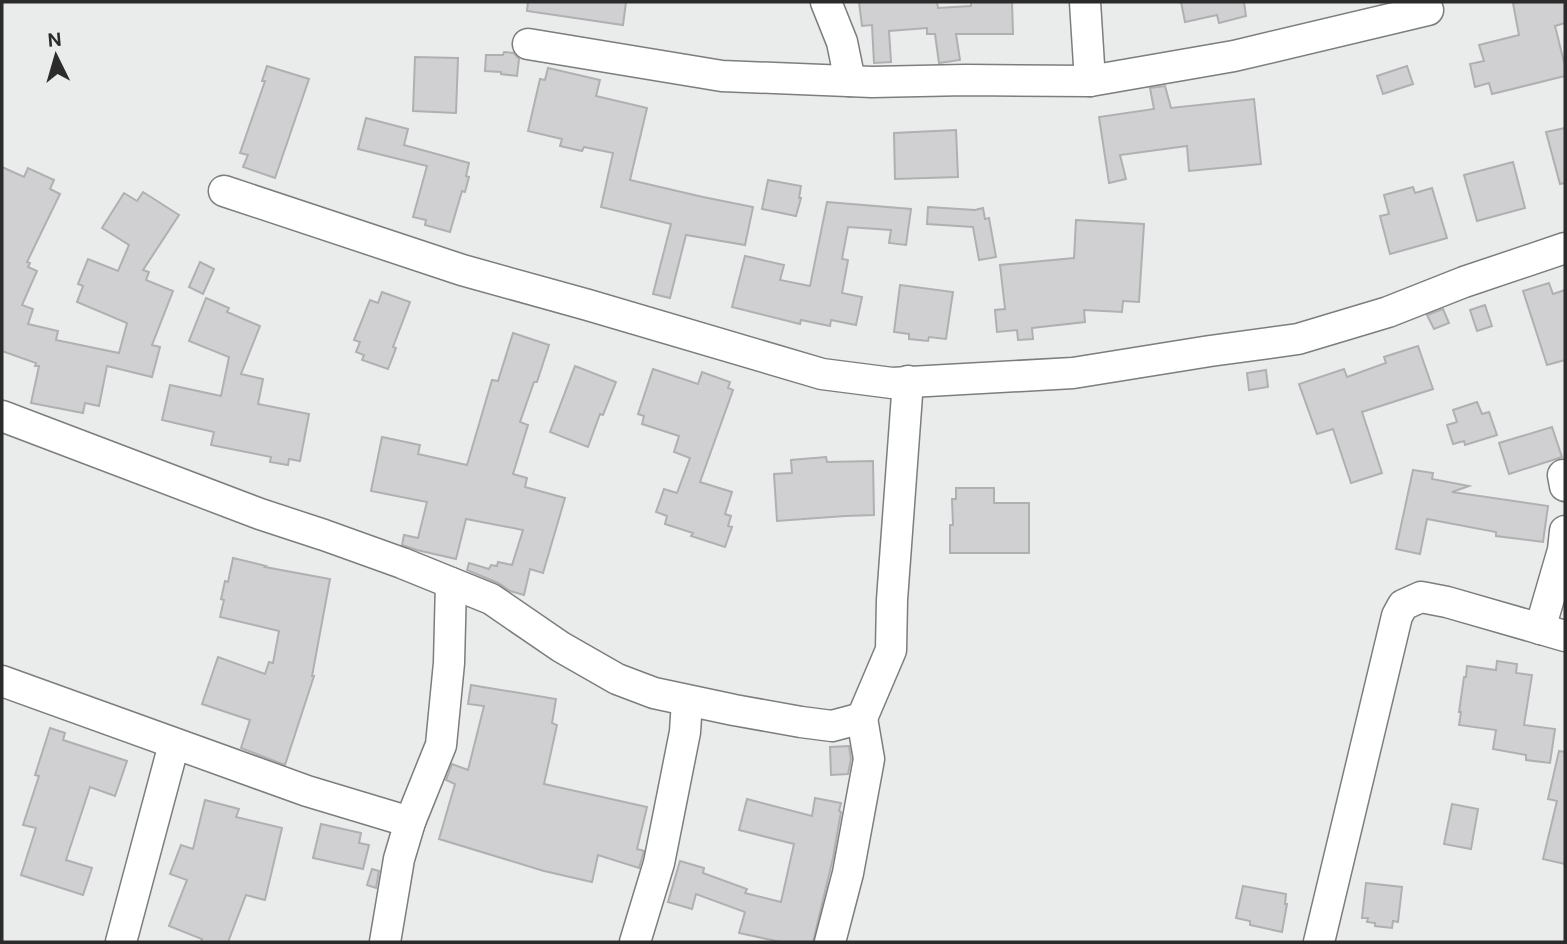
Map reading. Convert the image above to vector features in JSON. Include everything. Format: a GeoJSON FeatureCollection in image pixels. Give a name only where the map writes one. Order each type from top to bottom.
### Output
{"type":"FeatureCollection","features":[{"type":"Feature","properties":{"kind":"street"},"geometry":{"type":"LineString","coordinates":[[826,2],[842,42],[850,81]]}},
{"type":"Feature","properties":{"kind":"street"},"geometry":{"type":"LineString","coordinates":[[1085,2],[1090,81]]}},
{"type":"Feature","properties":{"kind":"street"},"geometry":{"type":"LineString","coordinates":[[528,44],[722,76],[850,81],[1090,81],[1234,55],[1428,10]]}},
{"type":"Feature","properties":{"kind":"street"},"geometry":{"type":"LineString","coordinates":[[224,191],[462,270],[822,374],[892,383],[1073,373],[1298,339],[1388,312],[1464,282],[1565,248]]}},
{"type":"Feature","properties":{"kind":"street"},"geometry":{"type":"LineString","coordinates":[[830,942],[848,873],[869,759],[862,719],[891,650],[892,600],[908,382]]}},
{"type":"Feature","properties":{"kind":"street"},"geometry":{"type":"LineString","coordinates":[[2,416],[260,514],[337,539],[491,599],[561,647],[617,679],[654,693],[788,720],[832,726],[862,719]]}},
{"type":"Feature","properties":{"kind":"street"},"geometry":{"type":"LineString","coordinates":[[1320,942],[1397,616],[1403,605],[1421,597],[1553,633],[1565,531]]}},
{"type":"Feature","properties":{"kind":"street"},"geometry":{"type":"LineString","coordinates":[[385,942],[399,859],[410,822],[441,745],[449,663],[451,583]]}},
{"type":"Feature","properties":{"kind":"street"},"geometry":{"type":"LineString","coordinates":[[2,681],[306,791],[410,822]]}},
{"type":"Feature","properties":{"kind":"street"},"geometry":{"type":"LineString","coordinates":[[635,942],[659,863],[685,732],[687,701]]}},
{"type":"Feature","properties":{"kind":"street"},"geometry":{"type":"LineString","coordinates":[[121,942],[174,744]]}},
{"type":"Feature","properties":{"kind":"building"},"geometry":{"type":"Polygon","coordinates":[[[528,2],[626,2],[623,25],[527,11],[528,2]]]}},
{"type":"Feature","properties":{"kind":"building"},"geometry":{"type":"Polygon","coordinates":[[[859,2],[937,2],[938,8],[971,6],[971,2],[1012,2],[1013,34],[956,34],[960,60],[939,63],[935,34],[927,34],[927,28],[889,31],[891,62],[874,63],[872,25],[862,26],[859,2]]]}},
{"type":"Feature","properties":{"kind":"building"},"geometry":{"type":"Polygon","coordinates":[[[1181,2],[1244,2],[1246,16],[1219,23],[1217,15],[1185,22],[1181,2]]]}},
{"type":"Feature","properties":{"kind":"building"},"geometry":{"type":"Polygon","coordinates":[[[1565,2],[1565,23],[1555,26],[1565,76],[1492,94],[1489,83],[1475,87],[1470,64],[1484,61],[1479,45],[1519,35],[1513,3],[1565,2]]]}},
{"type":"Feature","properties":{"kind":"building"},"geometry":{"type":"Polygon","coordinates":[[[504,52],[514,53],[519,59],[517,76],[485,71],[486,55],[503,55],[504,52]]]}},
{"type":"Feature","properties":{"kind":"building"},"geometry":{"type":"Polygon","coordinates":[[[415,57],[458,58],[456,113],[413,111],[415,57]]]}},
{"type":"Feature","properties":{"kind":"building"},"geometry":{"type":"Polygon","coordinates":[[[267,66],[309,79],[275,178],[243,167],[248,155],[240,153],[265,81],[262,81],[267,66]]]}},
{"type":"Feature","properties":{"kind":"building"},"geometry":{"type":"Polygon","coordinates":[[[1407,66],[1413,84],[1383,94],[1377,76],[1407,66]]]}},
{"type":"Feature","properties":{"kind":"building"},"geometry":{"type":"Polygon","coordinates":[[[548,68],[600,80],[596,96],[647,108],[630,180],[753,207],[745,245],[686,235],[670,298],[653,294],[671,224],[601,207],[613,153],[584,147],[582,151],[560,146],[562,139],[528,131],[540,79],[545,80],[548,68]]]}},
{"type":"Feature","properties":{"kind":"building"},"geometry":{"type":"Polygon","coordinates":[[[1165,86],[1171,108],[1254,99],[1261,164],[1189,171],[1187,146],[1120,155],[1126,179],[1109,183],[1099,117],[1154,109],[1150,88],[1165,86]]]}},
{"type":"Feature","properties":{"kind":"building"},"geometry":{"type":"Polygon","coordinates":[[[366,118],[408,129],[404,145],[469,163],[465,192],[462,191],[450,232],[425,225],[426,220],[413,217],[427,166],[358,149],[366,118]]]}},
{"type":"Feature","properties":{"kind":"building"},"geometry":{"type":"Polygon","coordinates":[[[1565,128],[1565,183],[1560,184],[1546,132],[1565,128]]]}},
{"type":"Feature","properties":{"kind":"building"},"geometry":{"type":"Polygon","coordinates":[[[956,130],[958,177],[895,179],[894,133],[956,130]]]}},
{"type":"Feature","properties":{"kind":"building"},"geometry":{"type":"Polygon","coordinates":[[[1513,162],[1525,208],[1477,221],[1464,175],[1513,162]]]}},
{"type":"Feature","properties":{"kind":"building"},"geometry":{"type":"Polygon","coordinates":[[[2,167],[24,177],[28,168],[54,180],[50,189],[60,194],[27,262],[30,263],[28,267],[37,271],[22,305],[33,309],[28,324],[58,331],[56,340],[119,353],[127,323],[77,302],[83,286],[78,284],[88,259],[118,271],[129,245],[102,228],[124,193],[137,201],[143,192],[179,215],[143,270],[149,272],[146,280],[173,291],[152,345],[160,347],[152,377],[107,366],[99,406],[85,403],[83,413],[31,403],[39,366],[2,351],[2,167]]]}},
{"type":"Feature","properties":{"kind":"building"},"geometry":{"type":"Polygon","coordinates":[[[768,180],[801,186],[796,216],[762,209],[768,180]]]}},
{"type":"Feature","properties":{"kind":"building"},"geometry":{"type":"Polygon","coordinates":[[[1413,187],[1415,193],[1432,188],[1447,238],[1390,254],[1380,216],[1389,214],[1384,195],[1413,187]]]}},
{"type":"Feature","properties":{"kind":"building"},"geometry":{"type":"Polygon","coordinates":[[[827,202],[911,209],[906,245],[889,243],[891,230],[848,227],[842,259],[848,260],[842,293],[862,297],[856,325],[831,320],[830,326],[801,320],[800,324],[732,307],[745,256],[784,265],[780,280],[810,286],[827,202]]]}},
{"type":"Feature","properties":{"kind":"building"},"geometry":{"type":"Polygon","coordinates":[[[928,207],[975,210],[983,208],[985,219],[989,218],[996,257],[979,260],[973,227],[927,224],[928,207]]]}},
{"type":"Feature","properties":{"kind":"building"},"geometry":{"type":"Polygon","coordinates":[[[1076,220],[1144,224],[1139,302],[1123,301],[1122,312],[1084,310],[1085,322],[1032,328],[1033,339],[1018,340],[1017,330],[997,332],[995,310],[1005,309],[1000,265],[1074,258],[1076,220]]]}},
{"type":"Feature","properties":{"kind":"building"},"geometry":{"type":"Polygon","coordinates":[[[200,262],[214,269],[203,294],[189,287],[200,262]]]}},
{"type":"Feature","properties":{"kind":"building"},"geometry":{"type":"Polygon","coordinates":[[[1549,283],[1553,294],[1565,290],[1565,360],[1547,365],[1523,291],[1549,283]]]}},
{"type":"Feature","properties":{"kind":"building"},"geometry":{"type":"Polygon","coordinates":[[[900,285],[953,292],[946,339],[909,339],[909,334],[894,332],[900,285]]]}},
{"type":"Feature","properties":{"kind":"building"},"geometry":{"type":"Polygon","coordinates":[[[382,292],[410,302],[393,347],[396,348],[388,369],[362,360],[364,355],[356,352],[360,342],[354,340],[370,300],[378,303],[382,292]]]}},
{"type":"Feature","properties":{"kind":"building"},"geometry":{"type":"Polygon","coordinates":[[[206,298],[229,308],[227,312],[260,326],[241,374],[263,379],[258,404],[309,414],[300,461],[289,459],[288,465],[270,462],[271,457],[211,445],[214,432],[162,420],[170,385],[221,396],[229,357],[189,341],[206,298]]]}},
{"type":"Feature","properties":{"kind":"building"},"geometry":{"type":"Polygon","coordinates":[[[1485,305],[1492,326],[1477,331],[1470,310],[1485,305]]]}},
{"type":"Feature","properties":{"kind":"building"},"geometry":{"type":"Polygon","coordinates":[[[1443,309],[1449,323],[1434,329],[1427,315],[1443,309]]]}},
{"type":"Feature","properties":{"kind":"building"},"geometry":{"type":"Polygon","coordinates":[[[513,333],[549,345],[520,422],[528,425],[513,474],[527,478],[525,487],[565,498],[543,573],[530,569],[524,595],[467,570],[469,563],[489,569],[491,565],[497,566],[498,562],[512,565],[523,530],[466,519],[456,559],[417,550],[402,545],[404,535],[418,538],[427,502],[371,491],[382,437],[420,445],[418,454],[467,465],[492,380],[498,381],[513,333]]]}},
{"type":"Feature","properties":{"kind":"building"},"geometry":{"type":"Polygon","coordinates":[[[1418,346],[1433,389],[1362,412],[1382,473],[1351,483],[1333,429],[1317,434],[1299,384],[1344,369],[1347,377],[1386,363],[1384,357],[1418,346]]]}},
{"type":"Feature","properties":{"kind":"building"},"geometry":{"type":"Polygon","coordinates":[[[575,366],[616,382],[588,447],[550,432],[575,366]]]}},
{"type":"Feature","properties":{"kind":"building"},"geometry":{"type":"Polygon","coordinates":[[[653,369],[698,384],[702,372],[730,382],[728,388],[733,390],[700,482],[732,492],[725,514],[731,516],[728,526],[732,527],[725,547],[665,524],[667,516],[656,512],[664,489],[677,493],[690,458],[674,452],[679,436],[642,424],[644,416],[638,414],[653,369]]]}},
{"type":"Feature","properties":{"kind":"building"},"geometry":{"type":"Polygon","coordinates":[[[1266,370],[1268,387],[1249,390],[1247,373],[1266,370]]]}},
{"type":"Feature","properties":{"kind":"building"},"geometry":{"type":"Polygon","coordinates":[[[1477,402],[1482,414],[1489,412],[1497,435],[1465,445],[1464,441],[1453,444],[1447,425],[1457,422],[1453,410],[1477,402]]]}},
{"type":"Feature","properties":{"kind":"building"},"geometry":{"type":"Polygon","coordinates":[[[1552,427],[1562,457],[1509,474],[1499,443],[1552,427]]]}},
{"type":"Feature","properties":{"kind":"building"},"geometry":{"type":"Polygon","coordinates":[[[826,457],[827,462],[873,461],[874,515],[777,521],[774,474],[792,473],[791,460],[826,457]]]}},
{"type":"Feature","properties":{"kind":"building"},"geometry":{"type":"Polygon","coordinates":[[[1413,470],[1433,473],[1432,479],[1469,486],[1452,492],[1548,506],[1543,542],[1496,536],[1496,532],[1427,519],[1420,554],[1396,549],[1413,470]]]}},
{"type":"Feature","properties":{"kind":"building"},"geometry":{"type":"Polygon","coordinates":[[[956,488],[994,488],[994,503],[1029,503],[1029,553],[950,553],[952,499],[956,499],[956,488]]]}},
{"type":"Feature","properties":{"kind":"building"},"geometry":{"type":"Polygon","coordinates":[[[233,558],[330,579],[314,676],[285,765],[241,748],[250,720],[202,704],[218,657],[265,674],[269,662],[273,663],[279,631],[220,617],[224,600],[221,599],[233,558]]]}},
{"type":"Feature","properties":{"kind":"building"},"geometry":{"type":"Polygon","coordinates":[[[1497,661],[1517,664],[1516,673],[1532,675],[1524,725],[1555,729],[1550,763],[1526,760],[1526,755],[1493,749],[1496,730],[1459,725],[1467,666],[1496,670],[1497,661]]]}},
{"type":"Feature","properties":{"kind":"building"},"geometry":{"type":"Polygon","coordinates":[[[471,685],[556,699],[552,723],[557,725],[544,784],[647,807],[637,849],[644,851],[639,868],[598,855],[592,882],[544,871],[439,839],[455,784],[446,780],[452,764],[468,770],[484,706],[468,704],[471,685]]]}},
{"type":"Feature","properties":{"kind":"building"},"geometry":{"type":"Polygon","coordinates":[[[50,728],[65,733],[63,740],[127,761],[115,796],[90,787],[66,860],[92,868],[83,895],[21,875],[36,828],[23,825],[39,776],[35,775],[50,728]]]}},
{"type":"Feature","properties":{"kind":"building"},"geometry":{"type":"Polygon","coordinates":[[[849,746],[851,759],[848,774],[831,775],[830,747],[849,746]]]}},
{"type":"Feature","properties":{"kind":"building"},"geometry":{"type":"Polygon","coordinates":[[[1559,751],[1565,752],[1565,864],[1543,859],[1557,801],[1548,799],[1559,751]]]}},
{"type":"Feature","properties":{"kind":"building"},"geometry":{"type":"Polygon","coordinates":[[[815,798],[841,803],[841,812],[813,942],[781,942],[739,933],[745,912],[696,894],[692,909],[668,902],[680,861],[704,868],[703,873],[747,889],[745,893],[781,902],[794,844],[739,830],[747,799],[812,816],[815,798]]]}},
{"type":"Feature","properties":{"kind":"building"},"geometry":{"type":"Polygon","coordinates":[[[205,800],[239,809],[236,817],[282,828],[265,900],[246,895],[228,942],[201,942],[202,939],[169,926],[187,880],[170,874],[181,845],[193,849],[205,800]]]}},
{"type":"Feature","properties":{"kind":"building"},"geometry":{"type":"Polygon","coordinates":[[[1452,804],[1478,809],[1471,849],[1444,844],[1452,804]]]}},
{"type":"Feature","properties":{"kind":"building"},"geometry":{"type":"Polygon","coordinates":[[[321,824],[361,833],[359,843],[369,845],[363,869],[313,858],[321,824]]]}},
{"type":"Feature","properties":{"kind":"building"},"geometry":{"type":"Polygon","coordinates":[[[372,869],[379,871],[376,888],[367,885],[372,869]]]}},
{"type":"Feature","properties":{"kind":"building"},"geometry":{"type":"Polygon","coordinates":[[[1366,883],[1402,887],[1398,922],[1393,921],[1392,928],[1375,926],[1375,923],[1367,922],[1368,918],[1362,918],[1366,883]]]}},
{"type":"Feature","properties":{"kind":"building"},"geometry":{"type":"Polygon","coordinates":[[[1243,886],[1286,894],[1282,932],[1250,925],[1250,921],[1236,918],[1243,886]]]}}]}
